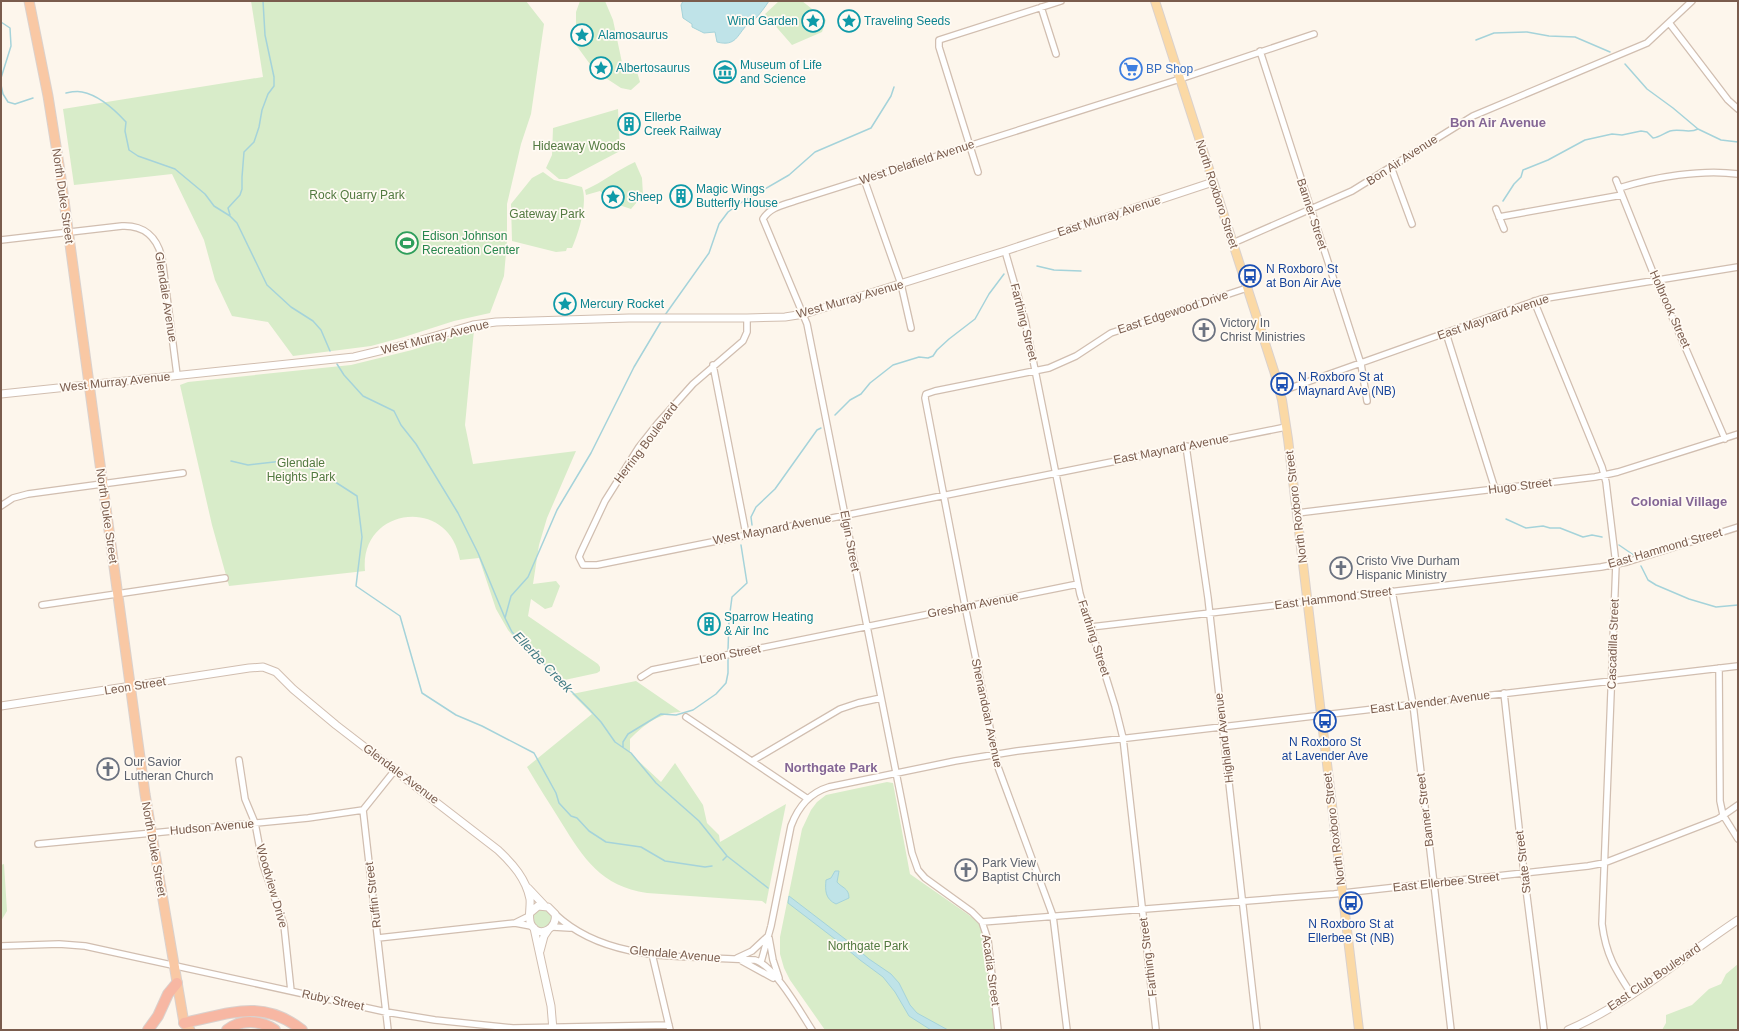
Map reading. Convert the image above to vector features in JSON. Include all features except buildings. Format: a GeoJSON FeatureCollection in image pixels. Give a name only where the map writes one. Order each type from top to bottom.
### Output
{"type":"FeatureCollection","features":[{"type":"Feature","properties":{"kind":"highway","name":"North Duke Street"},"geometry":{"type":"LineString","coordinates":[[30,1],[48,96],[68,232],[151,833],[185,1028]]}},
{"type":"Feature","properties":{"kind":"highway"},"geometry":{"type":"LineString","coordinates":[[148,1030],[158,1016],[168,994],[177,983]]}},
{"type":"Feature","properties":{"kind":"highway"},"geometry":{"type":"LineString","coordinates":[[185,1028],[254,1010],[277,1015],[287,1019],[302,1030]]}},
{"type":"Feature","properties":{"kind":"highway"},"geometry":{"type":"LineString","coordinates":[[227,1030],[236,1024],[254,1022],[265,1024],[275,1030]]}},
{"type":"Feature","properties":{"kind":"main road","name":"North Roxboro Street"},"geometry":{"type":"LineString","coordinates":[[1155,1],[1280,392],[1297,513],[1359,1030]]}},
{"type":"Feature","properties":{"kind":"street"},"geometry":{"type":"LineString","coordinates":[[978,172],[939,47],[939,40],[1061,1]]}},
{"type":"Feature","properties":{"kind":"street","name":"Bon Air Avenue"},"geometry":{"type":"LineString","coordinates":[[1233,243],[1352,191],[1473,116],[1643,45],[1654,38],[1670,24],[1692,1]]}},
{"type":"Feature","properties":{"kind":"street"},"geometry":{"type":"LineString","coordinates":[[1041,7],[1056,54]]}},
{"type":"Feature","properties":{"kind":"street"},"geometry":{"type":"LineString","coordinates":[[1670,24],[1728,100],[1738,110]]}},
{"type":"Feature","properties":{"kind":"street","name":"West Delafield Avenue"},"geometry":{"type":"LineString","coordinates":[[763,218],[774,209],[1314,34]]}},
{"type":"Feature","properties":{"kind":"street","name":"Banner Street"},"geometry":{"type":"LineString","coordinates":[[1260,51],[1361,364],[1367,401]]}},
{"type":"Feature","properties":{"kind":"street"},"geometry":{"type":"LineString","coordinates":[[1391,167],[1412,224]]}},
{"type":"Feature","properties":{"kind":"street"},"geometry":{"type":"LineString","coordinates":[[1620,188],[1707,172],[1738,174]]}},
{"type":"Feature","properties":{"kind":"street"},"geometry":{"type":"LineString","coordinates":[[864,179],[901,284],[911,328]]}},
{"type":"Feature","properties":{"kind":"street","name":"Holbrook Street"},"geometry":{"type":"LineString","coordinates":[[1616,180],[1656,280],[1725,439]]}},
{"type":"Feature","properties":{"kind":"street","name":"East Murray Avenue"},"geometry":{"type":"LineString","coordinates":[[1005,251],[1213,182]]}},
{"type":"Feature","properties":{"kind":"street"},"geometry":{"type":"LineString","coordinates":[[1500,217],[1622,195]]}},
{"type":"Feature","properties":{"kind":"street"},"geometry":{"type":"LineString","coordinates":[[1496,209],[1504,229]]}},
{"type":"Feature","properties":{"kind":"street","name":"Elgin Street"},"geometry":{"type":"LineString","coordinates":[[763,218],[807,324],[912,853],[918,870]]}},
{"type":"Feature","properties":{"kind":"street","name":"Glendale Avenue"},"geometry":{"type":"LineString","coordinates":[[1,240],[131,226],[142,229],[153,237],[162,258],[177,376]]}},
{"type":"Feature","properties":{"kind":"street","name":"West Murray Avenue"},"geometry":{"type":"LineString","coordinates":[[1,394],[89,386],[354,357],[404,345],[473,325],[496,322],[629,318],[785,317],[804,314],[1005,251]]}},
{"type":"Feature","properties":{"kind":"street","name":"Farthing Street"},"geometry":{"type":"LineString","coordinates":[[1005,251],[1025,320],[1036,370],[1078,584],[1090,628],[1116,706],[1123,738],[1156,1030]]}},
{"type":"Feature","properties":{"kind":"street","name":"East Maynard Avenue"},"geometry":{"type":"LineString","coordinates":[[1280,392],[1534,301],[1575,292],[1738,266]]}},
{"type":"Feature","properties":{"kind":"street","name":"East Edgewood Drive"},"geometry":{"type":"LineString","coordinates":[[930,392],[1049,368],[1076,356],[1111,333],[1247,288]]}},
{"type":"Feature","properties":{"kind":"street","name":"Cascadilla Street"},"geometry":{"type":"LineString","coordinates":[[1534,301],[1604,475],[1616,564],[1602,917],[1605,943],[1615,967],[1632,994]]}},
{"type":"Feature","properties":{"kind":"street","name":"Herring Boulevard"},"geometry":{"type":"LineString","coordinates":[[583,565],[579,557],[615,484],[658,422],[693,384],[742,341],[747,332],[747,318]]}},
{"type":"Feature","properties":{"kind":"street"},"geometry":{"type":"LineString","coordinates":[[1446,333],[1495,489]]}},
{"type":"Feature","properties":{"kind":"street"},"geometry":{"type":"LineString","coordinates":[[713,365],[746,534]]}},
{"type":"Feature","properties":{"kind":"street","name":"Shenandoah Avenue"},"geometry":{"type":"LineString","coordinates":[[930,392],[926,394],[926,407],[995,755],[998,767],[1053,916],[1067,1030]]}},
{"type":"Feature","properties":{"kind":"street","name":"East Maynard Avenue"},"geometry":{"type":"LineString","coordinates":[[1056,472],[1286,427]]}},
{"type":"Feature","properties":{"kind":"street","name":"Hugo Street"},"geometry":{"type":"LineString","coordinates":[[1297,513],[1604,475],[1738,434]]}},
{"type":"Feature","properties":{"kind":"street","name":"Highland Avenue"},"geometry":{"type":"LineString","coordinates":[[1186,446],[1210,614],[1257,1030]]}},
{"type":"Feature","properties":{"kind":"street","name":"West Maynard Avenue"},"geometry":{"type":"LineString","coordinates":[[583,565],[597,565],[1056,472]]}},
{"type":"Feature","properties":{"kind":"street"},"geometry":{"type":"LineString","coordinates":[[1,506],[13,498],[28,494],[183,473]]}},
{"type":"Feature","properties":{"kind":"street","name":"East Hammond Street"},"geometry":{"type":"LineString","coordinates":[[1090,628],[1616,564],[1738,527]]}},
{"type":"Feature","properties":{"kind":"street"},"geometry":{"type":"LineString","coordinates":[[42,605],[225,578]]}},
{"type":"Feature","properties":{"kind":"street","name":"Gresham Avenue"},"geometry":{"type":"LineString","coordinates":[[867,626],[1078,584]]}},
{"type":"Feature","properties":{"kind":"street","name":"Banner Street"},"geometry":{"type":"LineString","coordinates":[[1392,591],[1413,704],[1451,1030]]}},
{"type":"Feature","properties":{"kind":"street","name":"Leon Street"},"geometry":{"type":"LineString","coordinates":[[640,677],[652,670],[867,626]]}},
{"type":"Feature","properties":{"kind":"street","name":"East Lavender Avenue"},"geometry":{"type":"LineString","coordinates":[[808,799],[815,793],[829,787],[995,755],[1223,726],[1738,666]]}},
{"type":"Feature","properties":{"kind":"street","name":"Leon Street"},"geometry":{"type":"LineString","coordinates":[[1,706],[241,669],[258,667],[268,668]]}},
{"type":"Feature","properties":{"kind":"street","name":"Glendale Avenue"},"geometry":{"type":"LineString","coordinates":[[268,668],[276,672],[293,689],[330,720],[498,850],[515,868],[527,886],[544,905]]}},
{"type":"Feature","properties":{"kind":"street"},"geometry":{"type":"LineString","coordinates":[[1719,668],[1720,801],[1723,815],[1738,839]]}},
{"type":"Feature","properties":{"kind":"street","name":"State Street"},"geometry":{"type":"LineString","coordinates":[[1504,693],[1524,873],[1544,1030]]}},
{"type":"Feature","properties":{"kind":"street"},"geometry":{"type":"LineString","coordinates":[[752,761],[840,709],[881,698]]}},
{"type":"Feature","properties":{"kind":"street"},"geometry":{"type":"LineString","coordinates":[[686,717],[808,799],[799,808],[791,826],[769,936],[762,962]]}},
{"type":"Feature","properties":{"kind":"street","name":"Woodview Drive"},"geometry":{"type":"LineString","coordinates":[[239,760],[245,798],[255,823],[263,865],[284,925],[292,991]]}},
{"type":"Feature","properties":{"kind":"street"},"geometry":{"type":"LineString","coordinates":[[363,810],[395,770]]}},
{"type":"Feature","properties":{"kind":"street","name":"East Ellerbee Street"},"geometry":{"type":"LineString","coordinates":[[982,922],[1342,893],[1604,863],[1698,827],[1723,815],[1738,805]]}},
{"type":"Feature","properties":{"kind":"street","name":"Hudson Avenue"},"geometry":{"type":"LineString","coordinates":[[38,844],[255,823],[363,810]]}},
{"type":"Feature","properties":{"kind":"street","name":"Ruffin Street"},"geometry":{"type":"LineString","coordinates":[[363,810],[388,1030]]}},
{"type":"Feature","properties":{"kind":"street","name":"Acadia Street"},"geometry":{"type":"LineString","coordinates":[[918,870],[932,884],[972,912],[982,922],[988,940],[998,1030]]}},
{"type":"Feature","properties":{"kind":"street","name":"Glendale Avenue"},"geometry":{"type":"LineString","coordinates":[[527,886],[530,914]]}},
{"type":"Feature","properties":{"kind":"street"},"geometry":{"type":"LineString","coordinates":[[515,923],[530,914],[536,907],[544,905],[551,909],[555,914],[555,922],[544,936],[540,952]]}},
{"type":"Feature","properties":{"kind":"street"},"geometry":{"type":"LineString","coordinates":[[530,914],[552,1006],[553,1029]]}},
{"type":"Feature","properties":{"kind":"street","name":"Glendale Avenue"},"geometry":{"type":"LineString","coordinates":[[555,914],[573,928],[601,943],[613,947],[652,954],[734,958],[762,962],[780,983],[812,1030]]}},
{"type":"Feature","properties":{"kind":"street","name":"East Club Boulevard"},"geometry":{"type":"LineString","coordinates":[[1568,1030],[1632,994],[1738,920]]}},
{"type":"Feature","properties":{"kind":"street"},"geometry":{"type":"LineString","coordinates":[[378,938],[515,923],[532,927],[540,932],[550,929]]}},
{"type":"Feature","properties":{"kind":"street","name":"Glendale Avenue"},"geometry":{"type":"LineString","coordinates":[[550,929],[573,928]]}},
{"type":"Feature","properties":{"kind":"street","name":"Glendale Avenue"},"geometry":{"type":"LineString","coordinates":[[769,936],[773,960],[780,983]]}},
{"type":"Feature","properties":{"kind":"street"},"geometry":{"type":"LineString","coordinates":[[734,958],[752,951],[769,936]]}},
{"type":"Feature","properties":{"kind":"street","name":"Ruby Street"},"geometry":{"type":"LineString","coordinates":[[1,946],[71,944],[386,1012],[428,1019],[513,1028],[553,1029],[669,1027]]}},
{"type":"Feature","properties":{"kind":"street"},"geometry":{"type":"LineString","coordinates":[[652,954],[669,1027]]}},
{"type":"Feature","properties":{"kind":"street","name":"Glendale Avenue"},"geometry":{"type":"LineString","coordinates":[[734,958],[755,967],[780,983]]}},
{"type":"Feature","properties":{"kind":"green space","name":"Rock Quarry Park"},"geometry":{"type":"Polygon","coordinates":[[[251,1],[526,1],[544,24],[531,114],[521,144],[507,204],[507,241],[504,276],[490,313],[454,321],[371,346],[293,356],[268,322],[232,316],[215,280],[204,240],[172,174],[74,185],[63,109],[263,77],[251,1]]]}},
{"type":"Feature","properties":{"kind":"green space"},"geometry":{"type":"Polygon","coordinates":[[[580,1],[605,1],[613,20],[624,72],[637,72],[640,82],[631,90],[621,88],[595,71],[576,45],[576,12],[580,1]]]}},
{"type":"Feature","properties":{"kind":"green space"},"geometry":{"type":"Polygon","coordinates":[[[779,1],[802,1],[826,20],[822,32],[792,45],[765,14],[779,1]]]}},
{"type":"Feature","properties":{"kind":"green space"},"geometry":{"type":"Polygon","coordinates":[[[847,13],[851,13],[853,14],[853,22],[847,23],[844,20],[844,16],[847,13]]]}},
{"type":"Feature","properties":{"kind":"green space","name":"Hideaway Woods"},"geometry":{"type":"Polygon","coordinates":[[[618,109],[620,151],[567,179],[559,179],[546,168],[552,155],[553,128],[618,109]]]}},
{"type":"Feature","properties":{"kind":"green space"},"geometry":{"type":"Polygon","coordinates":[[[635,162],[642,178],[643,195],[631,209],[613,203],[600,191],[586,195],[585,190],[635,162]]]}},
{"type":"Feature","properties":{"kind":"green space","name":"Gateway Park"},"geometry":{"type":"Polygon","coordinates":[[[543,172],[554,180],[582,187],[584,201],[580,226],[572,248],[567,248],[566,251],[556,252],[512,241],[511,204],[532,178],[543,172]]]}},
{"type":"Feature","properties":{"kind":"green space","name":"Glendale Heights Park"},"geometry":{"type":"Polygon","coordinates":[[[474,330],[465,425],[473,464],[576,451],[547,518],[539,545],[533,584],[556,581],[560,586],[552,607],[545,609],[531,599],[528,616],[598,664],[600,671],[597,673],[560,681],[523,640],[521,646],[508,630],[496,609],[479,558],[460,560],[453,539],[440,525],[424,518],[406,517],[390,522],[376,533],[367,549],[365,571],[229,586],[212,525],[180,385],[188,382],[351,365],[412,350],[474,330]]]}},
{"type":"Feature","properties":{"kind":"green space","name":"Northgate Park"},"geometry":{"type":"Polygon","coordinates":[[[636,681],[681,712],[659,717],[647,724],[630,739],[630,753],[661,782],[675,763],[703,805],[707,823],[719,835],[720,842],[786,804],[766,904],[762,901],[647,893],[617,884],[595,869],[586,859],[569,835],[527,767],[592,714],[572,694],[636,681]]]}},
{"type":"Feature","properties":{"kind":"green space","name":"Northgate Park"},"geometry":{"type":"Polygon","coordinates":[[[887,782],[893,783],[910,874],[976,920],[982,928],[985,942],[995,1030],[825,1030],[790,980],[784,968],[780,954],[780,937],[802,829],[811,810],[817,802],[826,795],[887,782]]]}},
{"type":"Feature","properties":{"kind":"green space"},"geometry":{"type":"Polygon","coordinates":[[[4,864],[7,911],[1,921],[1,865],[4,864]]]}},
{"type":"Feature","properties":{"kind":"green space"},"geometry":{"type":"Polygon","coordinates":[[[544,907],[553,915],[553,922],[542,930],[533,925],[533,913],[544,907]]]}},
{"type":"Feature","properties":{"kind":"green space"},"geometry":{"type":"Polygon","coordinates":[[[1738,964],[1738,1030],[1662,1030],[1666,1023],[1666,1015],[1692,1005],[1709,989],[1721,984],[1726,974],[1738,964]]]}},
{"type":"Feature","properties":{"kind":"water"},"geometry":{"type":"Polygon","coordinates":[[[683,1],[769,1],[757,17],[747,25],[735,39],[728,43],[723,43],[717,42],[715,32],[704,33],[692,27],[692,24],[683,18],[681,5],[683,1]]]}},
{"type":"Feature","properties":{"kind":"water"},"geometry":{"type":"Polygon","coordinates":[[[835,871],[839,871],[837,882],[847,890],[849,895],[849,898],[836,904],[830,900],[826,894],[826,880],[831,878],[835,871]]]}},
{"type":"Feature","properties":{"kind":"water"},"geometry":{"type":"Polygon","coordinates":[[[789,896],[869,959],[891,974],[899,983],[910,1005],[917,1013],[948,1030],[931,1030],[909,1016],[895,992],[883,977],[788,903],[789,896]]]}},
{"type":"Feature","properties":{"kind":"waterway"},"geometry":{"type":"LineString","coordinates":[[230,215],[228,208],[240,195],[242,189],[244,152],[254,142],[259,127],[262,110],[268,94],[274,86],[274,77],[265,35],[263,1]]}},
{"type":"Feature","properties":{"kind":"waterway","name":"Ellerbe Creek"},"geometry":{"type":"LineString","coordinates":[[1,22],[10,28],[11,46],[1,78]]}},
{"type":"Feature","properties":{"kind":"waterway"},"geometry":{"type":"LineString","coordinates":[[1476,40],[1494,33],[1527,32],[1549,36],[1575,37],[1610,52]]}},
{"type":"Feature","properties":{"kind":"waterway"},"geometry":{"type":"LineString","coordinates":[[1625,64],[1647,89],[1698,129],[1721,140],[1738,142]]}},
{"type":"Feature","properties":{"kind":"waterway","name":"Ellerbe Creek"},"geometry":{"type":"LineString","coordinates":[[1,85],[3,94],[8,102],[15,104],[33,98]]}},
{"type":"Feature","properties":{"kind":"waterway"},"geometry":{"type":"LineString","coordinates":[[665,315],[709,253],[719,224],[728,212],[742,202],[789,175],[815,152],[871,128],[891,96],[894,87]]}},
{"type":"Feature","properties":{"kind":"waterway","name":"Ellerbe Creek"},"geometry":{"type":"LineString","coordinates":[[66,93],[82,92],[94,96],[106,104],[126,122],[125,131],[129,150],[138,156],[175,169],[205,194],[214,206],[230,216],[237,223],[267,285],[291,307],[313,321],[321,330],[330,351]]}},
{"type":"Feature","properties":{"kind":"waterway"},"geometry":{"type":"LineString","coordinates":[[1503,201],[1514,184],[1521,177],[1523,170],[1548,160],[1585,140],[1612,134],[1622,135],[1641,131],[1647,132],[1653,138],[1674,130],[1691,131],[1698,129]]}},
{"type":"Feature","properties":{"kind":"waterway"},"geometry":{"type":"LineString","coordinates":[[1037,266],[1054,270],[1081,271]]}},
{"type":"Feature","properties":{"kind":"waterway"},"geometry":{"type":"LineString","coordinates":[[835,415],[850,400],[861,394],[870,383],[893,365],[919,357],[928,358],[933,356],[949,339],[975,319],[989,294],[1004,274]]}},
{"type":"Feature","properties":{"kind":"waterway"},"geometry":{"type":"LineString","coordinates":[[505,618],[511,596],[528,577],[557,510],[591,453],[634,367],[662,320]]}},
{"type":"Feature","properties":{"kind":"waterway","name":"Ellerbe Creek"},"geometry":{"type":"LineString","coordinates":[[337,364],[344,375],[363,396],[394,411],[401,425],[416,444],[458,513],[478,553],[512,632],[589,709],[601,722],[615,742],[631,753],[656,783],[699,821],[727,856],[768,888]]}},
{"type":"Feature","properties":{"kind":"waterway"},"geometry":{"type":"LineString","coordinates":[[752,525],[751,517],[756,507],[775,489],[817,430],[821,428]]}},
{"type":"Feature","properties":{"kind":"waterway"},"geometry":{"type":"LineString","coordinates":[[231,461],[248,465],[292,460],[326,476],[357,496],[362,537],[356,586],[400,616],[422,693],[456,715],[482,726],[534,753],[556,793],[559,803],[571,816],[577,818],[589,831],[606,842],[641,847],[665,861],[705,867],[712,866]]}},
{"type":"Feature","properties":{"kind":"waterway"},"geometry":{"type":"LineString","coordinates":[[1506,519],[1526,528],[1543,526],[1560,528],[1583,537],[1592,535],[1602,537]]}},
{"type":"Feature","properties":{"kind":"waterway"},"geometry":{"type":"LineString","coordinates":[[728,650],[729,620],[732,597],[747,583],[741,545]]}},
{"type":"Feature","properties":{"kind":"waterway"},"geometry":{"type":"LineString","coordinates":[[1619,545],[1635,556]]}},
{"type":"Feature","properties":{"kind":"waterway"},"geometry":{"type":"LineString","coordinates":[[1641,566],[1648,580],[1689,599],[1716,607],[1738,605]]}},
{"type":"Feature","properties":{"kind":"waterway"},"geometry":{"type":"LineString","coordinates":[[623,747],[623,742],[628,734],[661,714],[676,715],[693,710],[716,694],[726,683],[728,659]]}},
{"type":"Feature","properties":{"kind":"waterway","name":"Ellerbe Creek"},"geometry":{"type":"LineString","coordinates":[[723,860],[727,856]]}},
{"type":"Feature","properties":{"kind":"place","name":"Wind Garden"},"geometry":{"type":"Point","coordinates":[813,21]}},
{"type":"Feature","properties":{"kind":"place","name":"Traveling Seeds"},"geometry":{"type":"Point","coordinates":[849,21]}},
{"type":"Feature","properties":{"kind":"place","name":"Alamosaurus"},"geometry":{"type":"Point","coordinates":[582,35]}},
{"type":"Feature","properties":{"kind":"place","name":"Albertosaurus"},"geometry":{"type":"Point","coordinates":[601,68]}},
{"type":"Feature","properties":{"kind":"place","name":"BP Shop"},"geometry":{"type":"Point","coordinates":[1131,69]}},
{"type":"Feature","properties":{"kind":"place","name":"Museum of Life and Science"},"geometry":{"type":"Point","coordinates":[725,72]}},
{"type":"Feature","properties":{"kind":"place","name":"Ellerbe Creek Railway"},"geometry":{"type":"Point","coordinates":[629,124]}},
{"type":"Feature","properties":{"kind":"place","name":"Magic Wings Butterfly House"},"geometry":{"type":"Point","coordinates":[681,196]}},
{"type":"Feature","properties":{"kind":"place","name":"Sheep"},"geometry":{"type":"Point","coordinates":[613,197]}},
{"type":"Feature","properties":{"kind":"place","name":"Edison Johnson Recreation Center"},"geometry":{"type":"Point","coordinates":[407,243]}},
{"type":"Feature","properties":{"kind":"place","name":"N Roxboro St at Bon Air Ave"},"geometry":{"type":"Point","coordinates":[1250,276]}},
{"type":"Feature","properties":{"kind":"place","name":"Mercury Rocket"},"geometry":{"type":"Point","coordinates":[565,304]}},
{"type":"Feature","properties":{"kind":"place","name":"Victory In Christ Ministries"},"geometry":{"type":"Point","coordinates":[1204,330]}},
{"type":"Feature","properties":{"kind":"place","name":"N Roxboro St at Maynard Ave (NB)"},"geometry":{"type":"Point","coordinates":[1282,384]}},
{"type":"Feature","properties":{"kind":"place","name":"Cristo Vive Durham Hispanic Ministry"},"geometry":{"type":"Point","coordinates":[1341,568]}},
{"type":"Feature","properties":{"kind":"place","name":"Sparrow Heating & Air Inc"},"geometry":{"type":"Point","coordinates":[709,624]}},
{"type":"Feature","properties":{"kind":"place","name":"N Roxboro St at Lavender Ave"},"geometry":{"type":"Point","coordinates":[1325,721]}},
{"type":"Feature","properties":{"kind":"place","name":"Our Savior Lutheran Church"},"geometry":{"type":"Point","coordinates":[108,769]}},
{"type":"Feature","properties":{"kind":"place","name":"Park View Baptist Church"},"geometry":{"type":"Point","coordinates":[966,870]}},
{"type":"Feature","properties":{"kind":"place","name":"N Roxboro St at Ellerbee St (NB)"},"geometry":{"type":"Point","coordinates":[1351,903]}},
{"type":"Feature","properties":{"kind":"district","name":"Bon Air Avenue"},"geometry":{"type":"Point","coordinates":[1498,122]}},
{"type":"Feature","properties":{"kind":"district","name":"Colonial Village"},"geometry":{"type":"Point","coordinates":[1679,501]}},
{"type":"Feature","properties":{"kind":"district","name":"Northgate Park"},"geometry":{"type":"Point","coordinates":[831,767]}}]}
